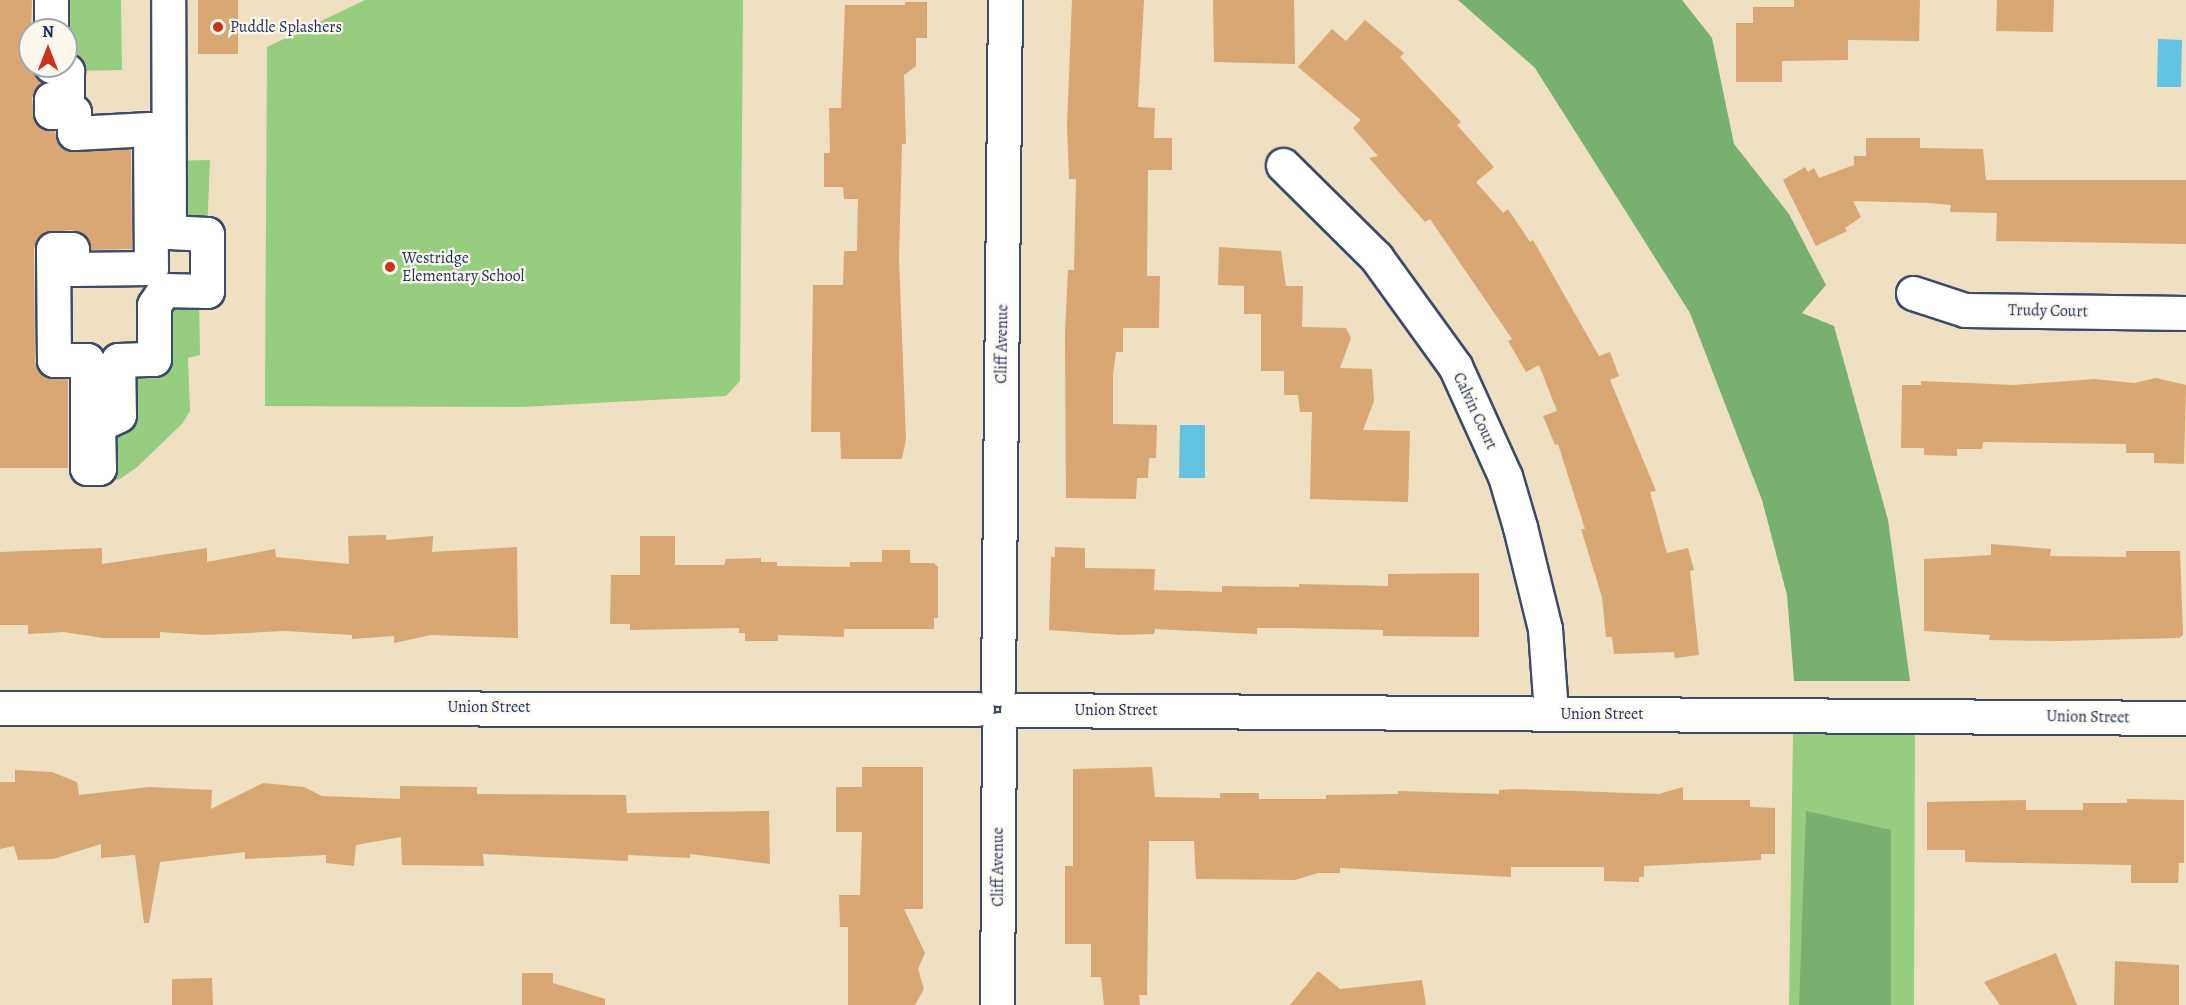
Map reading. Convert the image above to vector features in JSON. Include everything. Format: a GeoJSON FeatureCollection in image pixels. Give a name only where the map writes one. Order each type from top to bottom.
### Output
{"type":"FeatureCollection","features":[{"type":"Feature","properties":{"kind":"street"},"geometry":{"type":"LineString","coordinates":[[51,0],[51,18]]}},
{"type":"Feature","properties":{"kind":"street"},"geometry":{"type":"LineString","coordinates":[[66,78],[67,98],[51,99],[51,112],[74,112],[74,133],[150,129],[150,268],[73,269],[72,249],[53,249],[54,360],[87,360],[87,468],[99,468],[98,425],[119,415],[118,360],[154,359],[154,305],[164,290],[207,291],[207,234],[169,232],[168,0]]}},
{"type":"Feature","properties":{"kind":"street","name":"Cliff Avenue"},"geometry":{"type":"LineString","coordinates":[[997,1005],[1005,0]]}},
{"type":"Feature","properties":{"kind":"street","name":"Calvin Court"},"geometry":{"type":"LineString","coordinates":[[1283,165],[1376,257],[1455,366],[1505,476],[1521,527],[1545,629],[1551,713]]}},
{"type":"Feature","properties":{"kind":"street","name":"Trudy Court"},"geometry":{"type":"LineString","coordinates":[[1913,293],[1965,310],[2186,313]]}},
{"type":"Feature","properties":{"kind":"street","name":"Union Street"},"geometry":{"type":"LineString","coordinates":[[0,708],[998,709],[2186,718]]}},
{"type":"Feature","properties":{"kind":"green space"},"geometry":{"type":"Polygon","coordinates":[[[66,0],[121,0],[122,70],[78,71],[78,18],[66,18],[66,0]]]}},
{"type":"Feature","properties":{"kind":"green space"},"geometry":{"type":"Polygon","coordinates":[[[365,0],[743,0],[740,381],[726,396],[522,407],[265,406],[267,47],[365,0]]]}},
{"type":"Feature","properties":{"kind":"green space"},"geometry":{"type":"Polygon","coordinates":[[[1458,0],[1682,0],[1712,38],[1734,144],[1789,214],[1826,285],[1802,313],[1834,326],[1888,520],[1910,681],[1794,681],[1787,595],[1762,500],[1690,313],[1535,68],[1458,0]]]}},
{"type":"Feature","properties":{"kind":"green space"},"geometry":{"type":"Polygon","coordinates":[[[210,160],[207,234],[169,232],[168,161],[210,160]]]}},
{"type":"Feature","properties":{"kind":"green space"},"geometry":{"type":"Polygon","coordinates":[[[199,291],[200,355],[188,358],[190,411],[182,424],[136,468],[120,479],[99,483],[118,360],[154,359],[154,305],[199,291]]]}},
{"type":"Feature","properties":{"kind":"green space"},"geometry":{"type":"Polygon","coordinates":[[[1793,733],[1915,735],[1914,1005],[1789,1005],[1793,733]]]}},
{"type":"Feature","properties":{"kind":"green space"},"geometry":{"type":"Polygon","coordinates":[[[1806,811],[1891,830],[1891,1005],[1799,1005],[1806,811]]]}},
{"type":"Feature","properties":{"kind":"water"},"geometry":{"type":"Polygon","coordinates":[[[2158,39],[2182,40],[2181,87],[2157,87],[2158,39]]]}},
{"type":"Feature","properties":{"kind":"water"},"geometry":{"type":"Polygon","coordinates":[[[1180,425],[1205,425],[1205,478],[1179,478],[1180,425]]]}},
{"type":"Feature","properties":{"kind":"building"},"geometry":{"type":"Polygon","coordinates":[[[0,0],[32,0],[31,18],[18,18],[18,78],[40,78],[43,82],[32,98],[35,122],[42,128],[55,131],[58,142],[66,150],[131,149],[132,249],[91,250],[88,239],[72,230],[44,233],[34,249],[35,361],[45,376],[68,379],[68,468],[0,468],[0,0]]]}},
{"type":"Feature","properties":{"kind":"building","name":"Puddle Splashers"},"geometry":{"type":"Polygon","coordinates":[[[198,0],[238,0],[238,54],[198,54],[198,0]]]}},
{"type":"Feature","properties":{"kind":"building"},"geometry":{"type":"Polygon","coordinates":[[[1072,0],[1144,0],[1138,107],[1155,108],[1154,138],[1172,138],[1172,170],[1148,170],[1147,276],[1160,276],[1159,328],[1123,328],[1123,352],[1116,352],[1113,375],[1113,424],[1157,425],[1156,458],[1149,458],[1148,478],[1137,478],[1136,499],[1066,498],[1065,333],[1068,270],[1074,270],[1076,179],[1069,179],[1067,126],[1072,0]]]}},
{"type":"Feature","properties":{"kind":"building"},"geometry":{"type":"Polygon","coordinates":[[[1213,0],[1294,0],[1295,64],[1214,62],[1213,0]]]}},
{"type":"Feature","properties":{"kind":"building"},"geometry":{"type":"Polygon","coordinates":[[[1794,0],[1920,0],[1919,41],[1848,40],[1848,60],[1782,61],[1782,82],[1736,82],[1736,23],[1753,23],[1753,7],[1794,7],[1794,0]]]}},
{"type":"Feature","properties":{"kind":"building"},"geometry":{"type":"Polygon","coordinates":[[[1997,0],[2054,0],[2053,32],[1996,31],[1997,0]]]}},
{"type":"Feature","properties":{"kind":"building"},"geometry":{"type":"Polygon","coordinates":[[[905,2],[927,2],[927,38],[916,38],[916,66],[904,75],[906,144],[902,144],[899,260],[906,439],[902,459],[841,459],[840,432],[811,432],[813,285],[843,285],[844,251],[857,251],[858,199],[844,199],[843,187],[824,187],[824,153],[830,153],[829,108],[841,108],[845,5],[905,5],[905,2]]]}},
{"type":"Feature","properties":{"kind":"building"},"geometry":{"type":"Polygon","coordinates":[[[1365,20],[1404,53],[1400,57],[1461,122],[1457,125],[1494,167],[1476,182],[1503,213],[1508,209],[1530,242],[1533,240],[1599,356],[1610,352],[1619,376],[1610,380],[1656,491],[1650,492],[1667,553],[1688,548],[1694,570],[1690,571],[1699,655],[1675,658],[1674,652],[1614,654],[1612,637],[1606,637],[1602,597],[1581,529],[1585,529],[1558,444],[1555,445],[1543,416],[1557,411],[1539,365],[1526,372],[1508,341],[1512,339],[1430,219],[1425,222],[1369,158],[1378,156],[1353,128],[1361,120],[1298,67],[1332,29],[1346,41],[1365,20]]]}},
{"type":"Feature","properties":{"kind":"building"},"geometry":{"type":"Polygon","coordinates":[[[1866,138],[1920,138],[1920,148],[1983,149],[1986,180],[2186,180],[2186,244],[1996,241],[1997,213],[1950,212],[1951,205],[1929,203],[1853,201],[1861,217],[1845,228],[1847,231],[1816,246],[1783,180],[1805,167],[1808,172],[1814,168],[1819,178],[1854,165],[1854,156],[1866,156],[1866,138]]]}},
{"type":"Feature","properties":{"kind":"building"},"geometry":{"type":"Polygon","coordinates":[[[1219,247],[1281,251],[1286,286],[1303,286],[1302,327],[1346,328],[1351,338],[1340,368],[1372,369],[1374,401],[1363,430],[1410,431],[1408,502],[1310,499],[1312,412],[1300,412],[1298,395],[1284,395],[1284,371],[1261,371],[1261,314],[1244,314],[1244,286],[1218,285],[1219,247]]]}},
{"type":"Feature","properties":{"kind":"building"},"geometry":{"type":"Polygon","coordinates":[[[2156,378],[2186,385],[2184,464],[2154,463],[2154,453],[2126,453],[2126,444],[1983,442],[1982,449],[1957,449],[1957,456],[1924,455],[1924,448],[1901,448],[1902,385],[1921,385],[1921,381],[2014,385],[2095,379],[2134,383],[2156,378]]]}},
{"type":"Feature","properties":{"kind":"building"},"geometry":{"type":"Polygon","coordinates":[[[386,535],[386,540],[433,536],[432,552],[517,547],[518,638],[431,635],[394,643],[394,636],[352,639],[352,635],[285,631],[204,635],[160,632],[160,638],[103,638],[64,632],[28,634],[28,625],[0,625],[0,552],[102,548],[102,564],[207,548],[207,562],[275,549],[276,557],[349,564],[348,536],[386,535]]]}},
{"type":"Feature","properties":{"kind":"building"},"geometry":{"type":"Polygon","coordinates":[[[640,536],[675,536],[675,565],[724,565],[726,559],[761,558],[761,562],[777,562],[777,566],[850,567],[850,562],[882,562],[882,550],[910,550],[910,563],[934,563],[938,567],[938,618],[934,618],[934,629],[844,629],[844,637],[778,635],[778,641],[745,641],[745,633],[739,633],[739,628],[630,630],[630,624],[610,624],[611,575],[640,575],[640,536]]]}},
{"type":"Feature","properties":{"kind":"building"},"geometry":{"type":"Polygon","coordinates":[[[1991,544],[2051,549],[2050,556],[2126,557],[2126,551],[2180,551],[2183,635],[2179,638],[1989,640],[1990,635],[1924,631],[1924,559],[1991,555],[1991,544]]]}},
{"type":"Feature","properties":{"kind":"building"},"geometry":{"type":"Polygon","coordinates":[[[1055,547],[1085,548],[1085,568],[1155,569],[1154,590],[1222,592],[1222,586],[1299,587],[1299,584],[1388,586],[1388,574],[1479,573],[1479,637],[1383,636],[1383,630],[1289,628],[1257,628],[1257,634],[1155,629],[1154,634],[1120,635],[1049,630],[1051,557],[1055,557],[1055,547]]]}},
{"type":"Feature","properties":{"kind":"building"},"geometry":{"type":"Polygon","coordinates":[[[862,767],[923,767],[923,909],[904,909],[925,953],[918,969],[924,989],[915,1005],[848,1005],[848,927],[840,927],[839,895],[860,895],[862,832],[836,832],[836,787],[862,787],[862,767]]]}},
{"type":"Feature","properties":{"kind":"building"},"geometry":{"type":"Polygon","coordinates":[[[1152,767],[1155,797],[1220,798],[1220,793],[1259,793],[1259,799],[1326,799],[1326,795],[1398,794],[1398,791],[1499,794],[1499,790],[1514,789],[1659,794],[1683,787],[1683,800],[1750,800],[1750,807],[1775,808],[1775,854],[1761,854],[1761,860],[1644,866],[1644,877],[1639,877],[1639,882],[1604,881],[1604,867],[1511,867],[1511,877],[1340,868],[1340,873],[1318,873],[1295,880],[1196,879],[1194,841],[1149,841],[1147,995],[1139,995],[1140,1005],[1104,1005],[1101,977],[1091,977],[1091,944],[1065,944],[1065,866],[1073,866],[1073,769],[1152,767]]]}},
{"type":"Feature","properties":{"kind":"building"},"geometry":{"type":"Polygon","coordinates":[[[15,770],[52,772],[77,782],[79,795],[149,787],[212,790],[211,809],[263,783],[304,787],[322,796],[400,799],[400,786],[477,787],[477,794],[626,795],[627,813],[769,811],[770,864],[690,854],[690,858],[628,855],[628,861],[483,854],[484,866],[402,865],[401,837],[356,845],[354,866],[326,863],[326,855],[245,859],[245,852],[160,862],[149,923],[144,923],[135,855],[101,858],[101,844],[53,859],[18,860],[14,846],[0,849],[0,782],[15,782],[15,770]]]}},
{"type":"Feature","properties":{"kind":"building"},"geometry":{"type":"Polygon","coordinates":[[[2127,799],[2184,800],[2184,863],[2179,863],[2178,883],[2131,883],[2131,865],[1965,862],[1965,850],[1927,850],[1927,802],[2026,800],[2026,810],[2083,810],[2083,803],[2127,803],[2127,799]]]}},
{"type":"Feature","properties":{"kind":"building"},"geometry":{"type":"Polygon","coordinates":[[[2056,953],[2077,1005],[2000,1005],[1984,982],[2056,953]]]}},
{"type":"Feature","properties":{"kind":"building"},"geometry":{"type":"Polygon","coordinates":[[[2115,961],[2179,965],[2179,1005],[2114,1005],[2115,961]]]}},
{"type":"Feature","properties":{"kind":"building"},"geometry":{"type":"Polygon","coordinates":[[[1318,971],[1340,989],[1422,980],[1426,1005],[1290,1005],[1318,971]]]}},
{"type":"Feature","properties":{"kind":"building"},"geometry":{"type":"Polygon","coordinates":[[[522,973],[553,973],[553,983],[605,999],[605,1005],[522,1005],[522,973]]]}},
{"type":"Feature","properties":{"kind":"building"},"geometry":{"type":"Polygon","coordinates":[[[212,978],[213,1005],[172,1005],[172,979],[212,978]]]}},
{"type":"Feature","properties":{"kind":"place","name":"Puddle Splashers"},"geometry":{"type":"Point","coordinates":[218,27]}},
{"type":"Feature","properties":{"kind":"place","name":"Westridge Elementary School"},"geometry":{"type":"Point","coordinates":[390,267]}}]}
